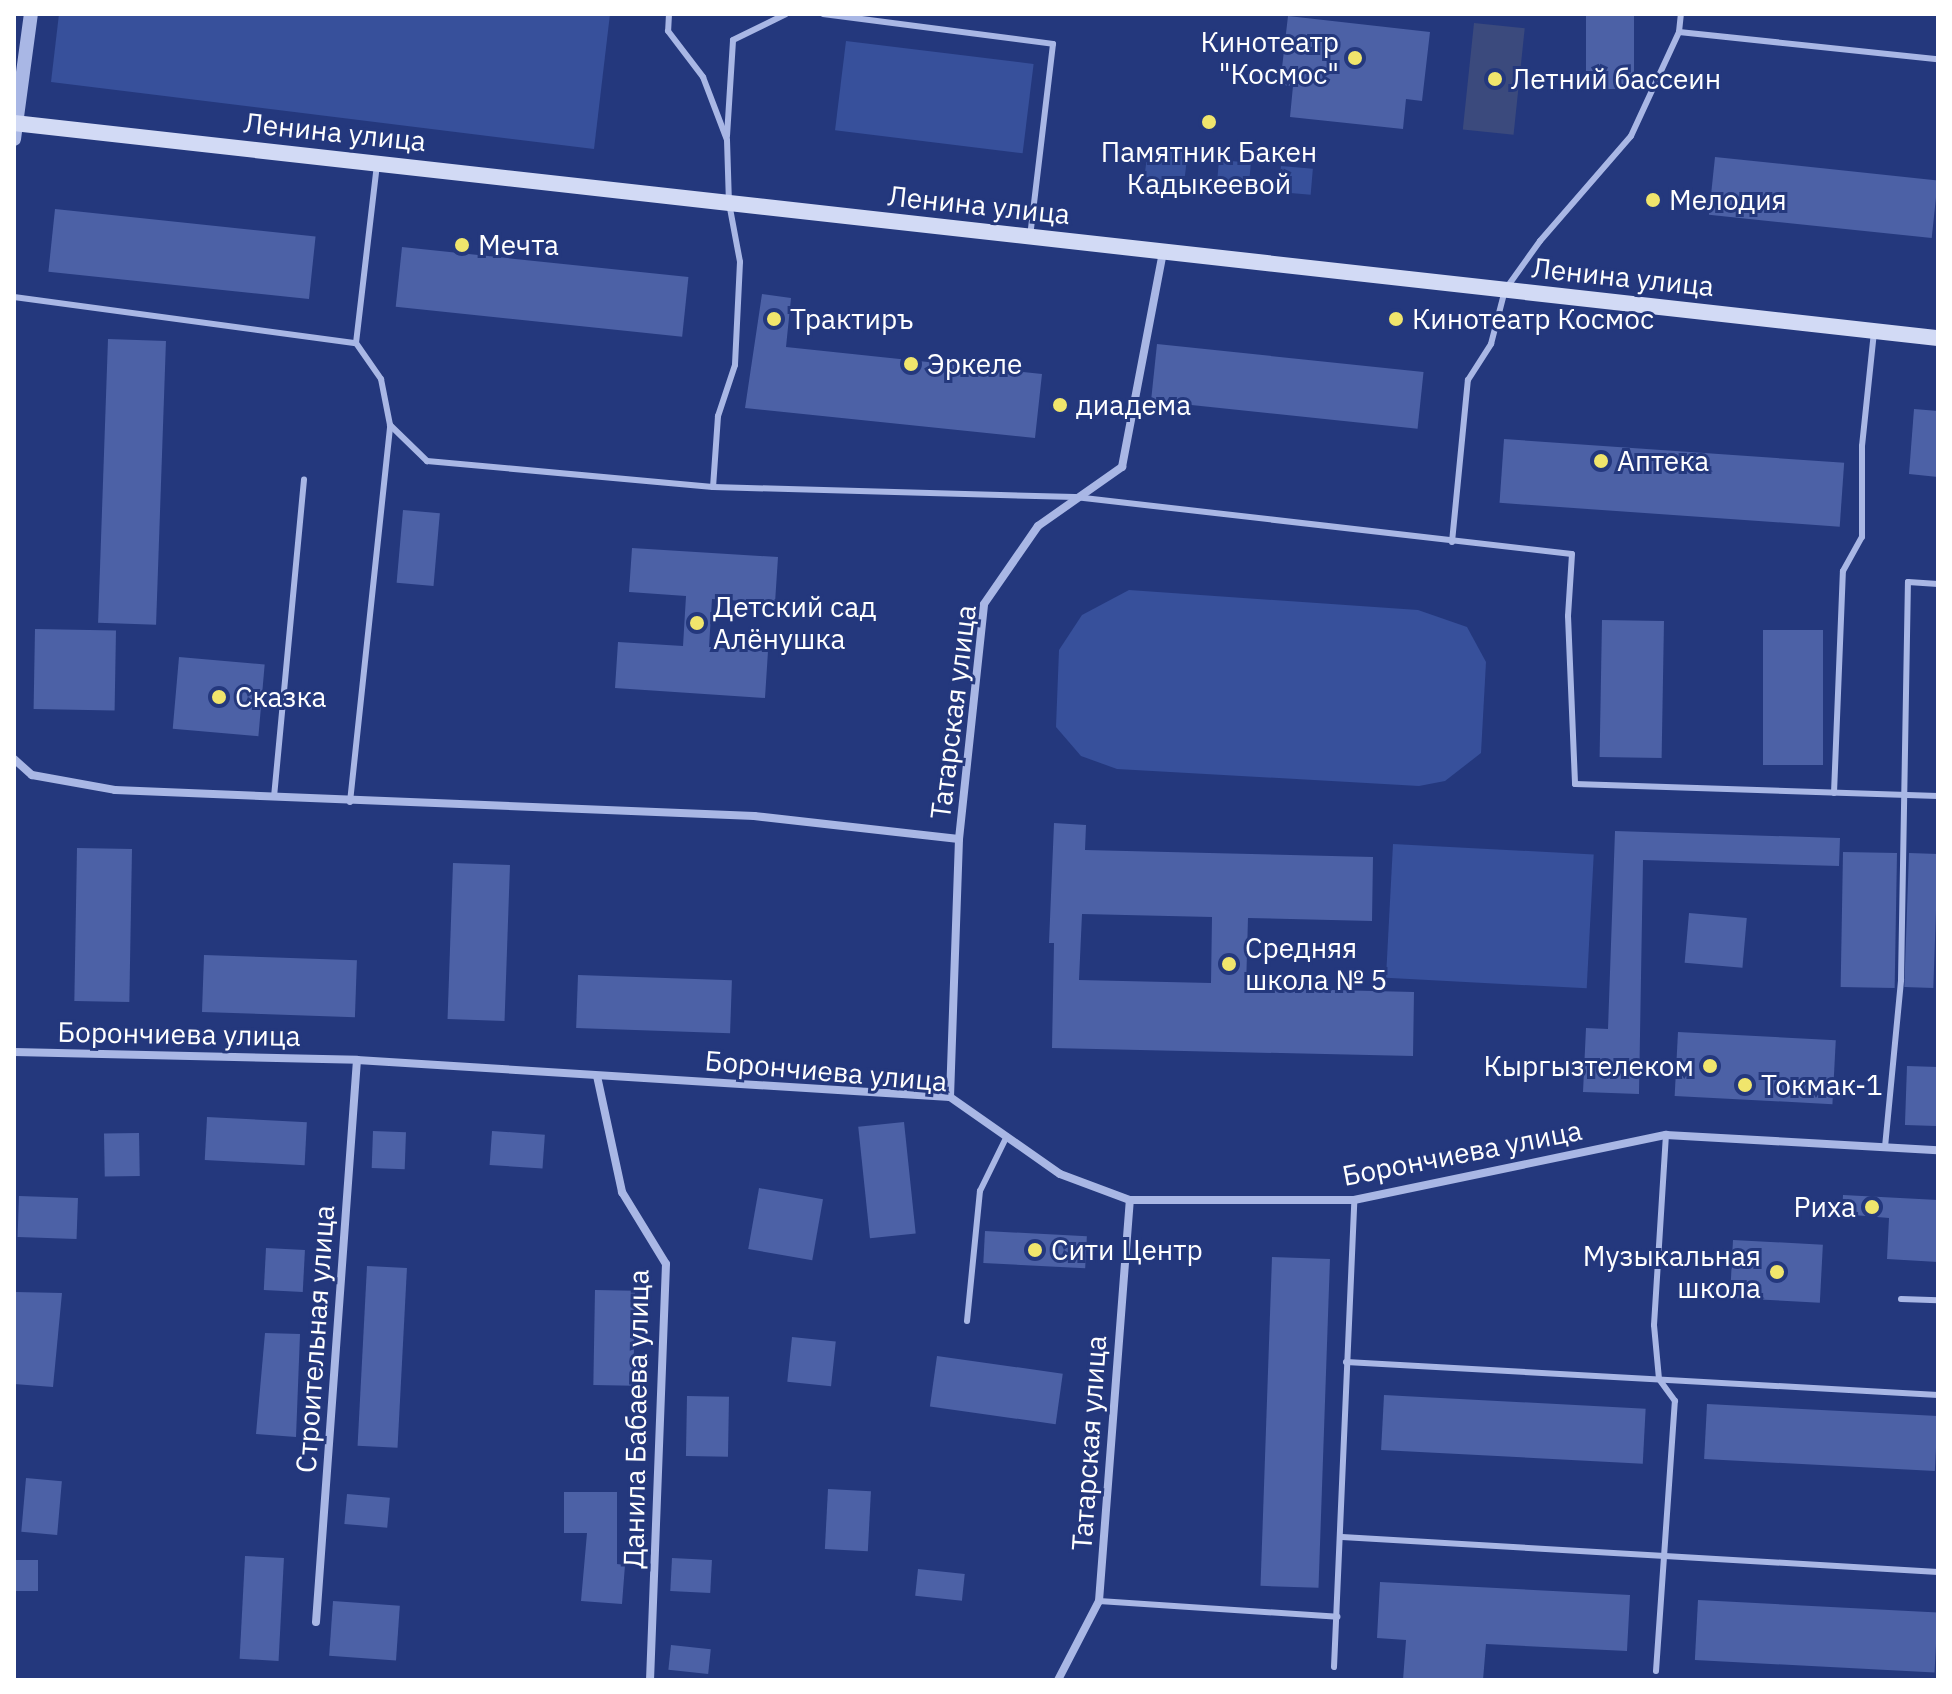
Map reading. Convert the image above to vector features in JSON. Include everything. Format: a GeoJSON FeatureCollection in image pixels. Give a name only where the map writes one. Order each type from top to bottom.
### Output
{"type":"FeatureCollection","features":[{"type":"Feature","properties":{"kind":"main road","name":"Ленина улица"},"geometry":{"type":"LineString","coordinates":[[15,128],[377,163],[1938,338]]}},
{"type":"Feature","properties":{"kind":"street"},"geometry":{"type":"LineString","coordinates":[[15,128],[31,14]]}},
{"type":"Feature","properties":{"kind":"street","name":"Татарская улица"},"geometry":{"type":"LineString","coordinates":[[950,1097],[959,839],[984,604],[1038,526],[1075,497],[1122,467],[1163,251]]}},
{"type":"Feature","properties":{"kind":"street"},"geometry":{"type":"LineString","coordinates":[[14,759],[32,775],[115,790],[350,802],[754,816],[959,839]]}},
{"type":"Feature","properties":{"kind":"street","name":"Борончиева улица"},"geometry":{"type":"LineString","coordinates":[[14,1052],[357,1060],[950,1097],[1060,1174],[1130,1200],[1354,1200],[1666,1135],[1938,1150]]}},
{"type":"Feature","properties":{"kind":"street","name":"Строительная улица"},"geometry":{"type":"LineString","coordinates":[[316,1622],[357,1060]]}},
{"type":"Feature","properties":{"kind":"street","name":"Данила Бабаева улица"},"geometry":{"type":"LineString","coordinates":[[597,1076],[622,1192],[666,1264],[650,1680]]}},
{"type":"Feature","properties":{"kind":"street","name":"Татарская улица"},"geometry":{"type":"LineString","coordinates":[[1058,1680],[1099,1601],[1130,1200]]}},
{"type":"Feature","properties":{"kind":"lane"},"geometry":{"type":"LineString","coordinates":[[669,14],[668,31],[703,77],[727,140]]}},
{"type":"Feature","properties":{"kind":"lane"},"geometry":{"type":"LineString","coordinates":[[713,487],[718,416],[735,365],[740,262],[729,203],[727,140],[733,40],[786,14]]}},
{"type":"Feature","properties":{"kind":"lane"},"geometry":{"type":"LineString","coordinates":[[823,14],[1053,44],[1030,236]]}},
{"type":"Feature","properties":{"kind":"lane"},"geometry":{"type":"LineString","coordinates":[[1452,542],[1468,380],[1491,344],[1505,290],[1540,241],[1631,136],[1679,32],[1681,14]]}},
{"type":"Feature","properties":{"kind":"lane"},"geometry":{"type":"LineString","coordinates":[[1679,32],[1938,59]]}},
{"type":"Feature","properties":{"kind":"lane"},"geometry":{"type":"LineString","coordinates":[[350,802],[390,425],[381,379],[356,343],[377,163]]}},
{"type":"Feature","properties":{"kind":"lane"},"geometry":{"type":"LineString","coordinates":[[14,297],[356,343]]}},
{"type":"Feature","properties":{"kind":"lane"},"geometry":{"type":"LineString","coordinates":[[1834,793],[1843,571],[1862,537],[1862,446],[1874,331]]}},
{"type":"Feature","properties":{"kind":"lane"},"geometry":{"type":"LineString","coordinates":[[390,425],[427,461],[713,487],[1075,497],[1572,554],[1568,616],[1575,784],[1938,796]]}},
{"type":"Feature","properties":{"kind":"lane"},"geometry":{"type":"LineString","coordinates":[[274,797],[304,479]]}},
{"type":"Feature","properties":{"kind":"lane"},"geometry":{"type":"LineString","coordinates":[[1885,1147],[1901,980],[1908,582],[1938,584]]}},
{"type":"Feature","properties":{"kind":"lane"},"geometry":{"type":"LineString","coordinates":[[1656,1671],[1675,1401],[1659,1379],[1654,1325],[1666,1135]]}},
{"type":"Feature","properties":{"kind":"lane"},"geometry":{"type":"LineString","coordinates":[[967,1321],[980,1191],[1007,1136]]}},
{"type":"Feature","properties":{"kind":"lane"},"geometry":{"type":"LineString","coordinates":[[1334,1667],[1342,1537],[1354,1200]]}},
{"type":"Feature","properties":{"kind":"lane"},"geometry":{"type":"LineString","coordinates":[[1901,1299],[1938,1300]]}},
{"type":"Feature","properties":{"kind":"lane"},"geometry":{"type":"LineString","coordinates":[[1346,1362],[1938,1395]]}},
{"type":"Feature","properties":{"kind":"lane"},"geometry":{"type":"LineString","coordinates":[[1342,1537],[1938,1572]]}},
{"type":"Feature","properties":{"kind":"lane"},"geometry":{"type":"LineString","coordinates":[[1099,1601],[1337,1617]]}},
{"type":"Feature","properties":{"kind":"shaded area"},"geometry":{"type":"Polygon","coordinates":[[[59,14],[610,14],[594,149],[51,82],[59,14]]]}},
{"type":"Feature","properties":{"kind":"shaded area","name":"Летний бассеин"},"geometry":{"type":"Polygon","coordinates":[[[1474,23],[1525,28],[1514,135],[1463,129],[1474,23]]]}},
{"type":"Feature","properties":{"kind":"shaded area"},"geometry":{"type":"Polygon","coordinates":[[[846,41],[1034,64],[1023,153],[835,130],[846,41]]]}},
{"type":"Feature","properties":{"kind":"shaded area"},"geometry":{"type":"Polygon","coordinates":[[[1148,148],[1188,153],[1184,183],[1144,178],[1148,148]]]}},
{"type":"Feature","properties":{"kind":"shaded area"},"geometry":{"type":"Polygon","coordinates":[[[1219,160],[1251,163],[1249,188],[1217,185],[1219,160]]]}},
{"type":"Feature","properties":{"kind":"shaded area"},"geometry":{"type":"Polygon","coordinates":[[[1281,166],[1313,169],[1311,195],[1279,192],[1281,166]]]}},
{"type":"Feature","properties":{"kind":"shaded area"},"geometry":{"type":"Polygon","coordinates":[[[1129,590],[1418,610],[1467,627],[1486,662],[1481,753],[1445,781],[1419,786],[1117,769],[1081,756],[1056,727],[1059,650],[1082,615],[1129,590]]]}},
{"type":"Feature","properties":{"kind":"shaded area"},"geometry":{"type":"Polygon","coordinates":[[[1393,844],[1594,855],[1587,988],[1386,978],[1393,844]]]}},
{"type":"Feature","properties":{"kind":"building"},"geometry":{"type":"Polygon","coordinates":[[[1586,14],[1634,14],[1634,89],[1586,89],[1586,14]]]}},
{"type":"Feature","properties":{"kind":"building","name":"Кинотеатр \"Космос\""},"geometry":{"type":"Polygon","coordinates":[[[1288,16],[1430,32],[1422,101],[1406,99],[1403,129],[1290,117],[1293,86],[1280,85],[1288,16]]]}},
{"type":"Feature","properties":{"kind":"building"},"geometry":{"type":"Polygon","coordinates":[[[1715,157],[1938,180],[1932,238],[1709,215],[1715,157]]]}},
{"type":"Feature","properties":{"kind":"building"},"geometry":{"type":"Polygon","coordinates":[[[55,209],[316,236],[309,299],[48,272],[55,209]]]}},
{"type":"Feature","properties":{"kind":"building"},"geometry":{"type":"Polygon","coordinates":[[[402,247],[688,277],[682,337],[396,307],[402,247]]]}},
{"type":"Feature","properties":{"kind":"building"},"geometry":{"type":"Polygon","coordinates":[[[762,294],[791,298],[786,347],[1042,374],[1035,438],[745,408],[762,294]]]}},
{"type":"Feature","properties":{"kind":"building"},"geometry":{"type":"Polygon","coordinates":[[[108,339],[166,341],[156,625],[98,623],[108,339]]]}},
{"type":"Feature","properties":{"kind":"building"},"geometry":{"type":"Polygon","coordinates":[[[1157,344],[1424,372],[1418,429],[1151,401],[1157,344]]]}},
{"type":"Feature","properties":{"kind":"building"},"geometry":{"type":"Polygon","coordinates":[[[1914,409],[1938,411],[1938,477],[1909,474],[1914,409]]]}},
{"type":"Feature","properties":{"kind":"building"},"geometry":{"type":"Polygon","coordinates":[[[1504,439],[1844,463],[1840,527],[1500,503],[1504,439]]]}},
{"type":"Feature","properties":{"kind":"building"},"geometry":{"type":"Polygon","coordinates":[[[403,510],[440,513],[433,586],[397,583],[403,510]]]}},
{"type":"Feature","properties":{"kind":"building","name":"Детский сад Алёнушка"},"geometry":{"type":"Polygon","coordinates":[[[632,548],[778,557],[775,603],[712,599],[709,647],[768,651],[765,698],[615,688],[618,642],[683,646],[686,596],[629,592],[632,548]]]}},
{"type":"Feature","properties":{"kind":"building"},"geometry":{"type":"Polygon","coordinates":[[[1602,620],[1664,621],[1662,758],[1600,757],[1602,620]]]}},
{"type":"Feature","properties":{"kind":"building"},"geometry":{"type":"Polygon","coordinates":[[[35,629],[116,630],[115,710],[34,709],[35,629]]]}},
{"type":"Feature","properties":{"kind":"building"},"geometry":{"type":"Polygon","coordinates":[[[1763,630],[1823,630],[1823,765],[1763,765],[1763,630]]]}},
{"type":"Feature","properties":{"kind":"building","name":"Сказка"},"geometry":{"type":"Polygon","coordinates":[[[179,657],[265,664],[258,736],[173,729],[179,657]]]}},
{"type":"Feature","properties":{"kind":"building","name":"Средняя школа № 5"},"geometry":{"type":"Polygon","coordinates":[[[1054,823],[1086,825],[1085,850],[1373,857],[1372,921],[1248,918],[1246,988],[1414,992],[1413,1056],[1052,1048],[1054,943],[1049,943],[1054,823]],[[1082,914],[1079,980],[1211,983],[1212,917],[1082,914]]]}},
{"type":"Feature","properties":{"kind":"building"},"geometry":{"type":"Polygon","coordinates":[[[1615,831],[1840,838],[1839,866],[1643,860],[1639,1094],[1583,1092],[1586,1028],[1608,1029],[1615,831]]]}},
{"type":"Feature","properties":{"kind":"building"},"geometry":{"type":"Polygon","coordinates":[[[77,848],[132,849],[129,1002],[74,1001],[77,848]]]}},
{"type":"Feature","properties":{"kind":"building"},"geometry":{"type":"Polygon","coordinates":[[[1843,852],[1897,853],[1895,988],[1841,987],[1843,852]]]}},
{"type":"Feature","properties":{"kind":"building"},"geometry":{"type":"Polygon","coordinates":[[[1909,853],[1938,854],[1933,988],[1904,987],[1909,853]]]}},
{"type":"Feature","properties":{"kind":"building"},"geometry":{"type":"Polygon","coordinates":[[[453,863],[510,865],[505,1021],[448,1019],[453,863]]]}},
{"type":"Feature","properties":{"kind":"building"},"geometry":{"type":"Polygon","coordinates":[[[1689,913],[1747,918],[1742,968],[1685,963],[1689,913]]]}},
{"type":"Feature","properties":{"kind":"building"},"geometry":{"type":"Polygon","coordinates":[[[204,955],[357,960],[355,1017],[202,1012],[204,955]]]}},
{"type":"Feature","properties":{"kind":"building"},"geometry":{"type":"Polygon","coordinates":[[[578,975],[732,980],[730,1033],[576,1028],[578,975]]]}},
{"type":"Feature","properties":{"kind":"building","name":"Кыргызтелеком"},"geometry":{"type":"Polygon","coordinates":[[[1678,1032],[1836,1040],[1832,1104],[1675,1096],[1678,1032]]]}},
{"type":"Feature","properties":{"kind":"building"},"geometry":{"type":"Polygon","coordinates":[[[1907,1066],[1938,1067],[1936,1126],[1905,1125],[1907,1066]]]}},
{"type":"Feature","properties":{"kind":"building"},"geometry":{"type":"Polygon","coordinates":[[[207,1117],[307,1122],[305,1165],[205,1160],[207,1117]]]}},
{"type":"Feature","properties":{"kind":"building"},"geometry":{"type":"Polygon","coordinates":[[[904,1122],[916,1233],[870,1238],[858,1127],[904,1122]]]}},
{"type":"Feature","properties":{"kind":"building"},"geometry":{"type":"Polygon","coordinates":[[[373,1131],[406,1132],[405,1169],[372,1168],[373,1131]]]}},
{"type":"Feature","properties":{"kind":"building"},"geometry":{"type":"Polygon","coordinates":[[[492,1131],[545,1135],[542,1169],[490,1165],[492,1131]]]}},
{"type":"Feature","properties":{"kind":"building"},"geometry":{"type":"Polygon","coordinates":[[[139,1133],[140,1176],[105,1177],[104,1134],[139,1133]]]}},
{"type":"Feature","properties":{"kind":"building"},"geometry":{"type":"Polygon","coordinates":[[[759,1188],[823,1199],[812,1260],[748,1249],[759,1188]]]}},
{"type":"Feature","properties":{"kind":"building"},"geometry":{"type":"Polygon","coordinates":[[[1843,1195],[1938,1200],[1938,1262],[1887,1259],[1889,1218],[1842,1214],[1843,1195]]]}},
{"type":"Feature","properties":{"kind":"building"},"geometry":{"type":"Polygon","coordinates":[[[19,1196],[78,1198],[77,1239],[18,1237],[19,1196]]]}},
{"type":"Feature","properties":{"kind":"building","name":"Сити Центр"},"geometry":{"type":"Polygon","coordinates":[[[985,1231],[1087,1236],[1085,1268],[983,1263],[985,1231]]]}},
{"type":"Feature","properties":{"kind":"building","name":"Музыкальная школа"},"geometry":{"type":"Polygon","coordinates":[[[1733,1240],[1823,1245],[1820,1303],[1730,1298],[1733,1240]]]}},
{"type":"Feature","properties":{"kind":"building"},"geometry":{"type":"Polygon","coordinates":[[[266,1248],[305,1250],[303,1292],[264,1290],[266,1248]]]}},
{"type":"Feature","properties":{"kind":"building"},"geometry":{"type":"Polygon","coordinates":[[[1272,1257],[1330,1259],[1318,1588],[1261,1586],[1272,1257]]]}},
{"type":"Feature","properties":{"kind":"building"},"geometry":{"type":"Polygon","coordinates":[[[367,1266],[407,1268],[398,1448],[358,1446],[367,1266]]]}},
{"type":"Feature","properties":{"kind":"building"},"geometry":{"type":"Polygon","coordinates":[[[595,1290],[635,1291],[633,1386],[593,1385],[595,1290]]]}},
{"type":"Feature","properties":{"kind":"building"},"geometry":{"type":"Polygon","coordinates":[[[15,1292],[62,1293],[53,1387],[14,1384],[15,1292]]]}},
{"type":"Feature","properties":{"kind":"building"},"geometry":{"type":"Polygon","coordinates":[[[265,1333],[300,1334],[296,1437],[256,1434],[265,1333]]]}},
{"type":"Feature","properties":{"kind":"building"},"geometry":{"type":"Polygon","coordinates":[[[792,1337],[836,1342],[831,1386],[787,1382],[792,1337]]]}},
{"type":"Feature","properties":{"kind":"building"},"geometry":{"type":"Polygon","coordinates":[[[937,1356],[1063,1374],[1056,1424],[930,1407],[937,1356]]]}},
{"type":"Feature","properties":{"kind":"building"},"geometry":{"type":"Polygon","coordinates":[[[1384,1395],[1646,1409],[1643,1464],[1381,1450],[1384,1395]]]}},
{"type":"Feature","properties":{"kind":"building"},"geometry":{"type":"Polygon","coordinates":[[[687,1396],[729,1397],[728,1457],[686,1456],[687,1396]]]}},
{"type":"Feature","properties":{"kind":"building"},"geometry":{"type":"Polygon","coordinates":[[[1707,1404],[1938,1416],[1935,1471],[1704,1459],[1707,1404]]]}},
{"type":"Feature","properties":{"kind":"building"},"geometry":{"type":"Polygon","coordinates":[[[26,1478],[62,1481],[57,1535],[21,1532],[26,1478]]]}},
{"type":"Feature","properties":{"kind":"building"},"geometry":{"type":"Polygon","coordinates":[[[828,1489],[871,1491],[868,1551],[825,1549],[828,1489]]]}},
{"type":"Feature","properties":{"kind":"building"},"geometry":{"type":"Polygon","coordinates":[[[564,1492],[617,1492],[617,1564],[625,1565],[622,1604],[581,1601],[587,1533],[564,1533],[564,1492]]]}},
{"type":"Feature","properties":{"kind":"building"},"geometry":{"type":"Polygon","coordinates":[[[347,1494],[390,1498],[387,1528],[344,1524],[347,1494]]]}},
{"type":"Feature","properties":{"kind":"building"},"geometry":{"type":"Polygon","coordinates":[[[245,1556],[284,1558],[279,1661],[240,1659],[245,1556]]]}},
{"type":"Feature","properties":{"kind":"building"},"geometry":{"type":"Polygon","coordinates":[[[672,1558],[712,1560],[710,1593],[670,1591],[672,1558]]]}},
{"type":"Feature","properties":{"kind":"building"},"geometry":{"type":"Polygon","coordinates":[[[14,1560],[38,1560],[38,1591],[14,1591],[14,1560]]]}},
{"type":"Feature","properties":{"kind":"building"},"geometry":{"type":"Polygon","coordinates":[[[918,1569],[965,1574],[962,1601],[915,1596],[918,1569]]]}},
{"type":"Feature","properties":{"kind":"building"},"geometry":{"type":"Polygon","coordinates":[[[1380,1582],[1630,1595],[1627,1651],[1486,1644],[1483,1680],[1403,1680],[1406,1640],[1377,1638],[1380,1582]]]}},
{"type":"Feature","properties":{"kind":"building"},"geometry":{"type":"Polygon","coordinates":[[[1698,1600],[1938,1613],[1935,1672],[1695,1660],[1698,1600]]]}},
{"type":"Feature","properties":{"kind":"building"},"geometry":{"type":"Polygon","coordinates":[[[333,1601],[400,1606],[396,1661],[329,1656],[333,1601]]]}},
{"type":"Feature","properties":{"kind":"building"},"geometry":{"type":"Polygon","coordinates":[[[671,1645],[711,1649],[708,1674],[668,1670],[671,1645]]]}},
{"type":"Feature","properties":{"kind":"place","name":"Кинотеатр \"Космос\""},"geometry":{"type":"Point","coordinates":[1355,58]}},
{"type":"Feature","properties":{"kind":"place","name":"Летний бассеин"},"geometry":{"type":"Point","coordinates":[1495,79]}},
{"type":"Feature","properties":{"kind":"place","name":"Памятник Бакен Кадыкеевой"},"geometry":{"type":"Point","coordinates":[1209,122]}},
{"type":"Feature","properties":{"kind":"place","name":"Мелодия"},"geometry":{"type":"Point","coordinates":[1653,200]}},
{"type":"Feature","properties":{"kind":"place","name":"Мечта"},"geometry":{"type":"Point","coordinates":[462,245]}},
{"type":"Feature","properties":{"kind":"place","name":"Трактиръ"},"geometry":{"type":"Point","coordinates":[774,319]}},
{"type":"Feature","properties":{"kind":"place","name":"Кинотеатр Космос"},"geometry":{"type":"Point","coordinates":[1396,319]}},
{"type":"Feature","properties":{"kind":"place","name":"Эркеле"},"geometry":{"type":"Point","coordinates":[911,364]}},
{"type":"Feature","properties":{"kind":"place","name":"диадема"},"geometry":{"type":"Point","coordinates":[1060,405]}},
{"type":"Feature","properties":{"kind":"place","name":"Аптека"},"geometry":{"type":"Point","coordinates":[1601,461]}},
{"type":"Feature","properties":{"kind":"place","name":"Детский сад Алёнушка"},"geometry":{"type":"Point","coordinates":[697,623]}},
{"type":"Feature","properties":{"kind":"place","name":"Сказка"},"geometry":{"type":"Point","coordinates":[219,697]}},
{"type":"Feature","properties":{"kind":"place","name":"Средняя школа № 5"},"geometry":{"type":"Point","coordinates":[1229,964]}},
{"type":"Feature","properties":{"kind":"place","name":"Кыргызтелеком"},"geometry":{"type":"Point","coordinates":[1710,1066]}},
{"type":"Feature","properties":{"kind":"place","name":"Токмак-1"},"geometry":{"type":"Point","coordinates":[1745,1085]}},
{"type":"Feature","properties":{"kind":"place","name":"Риха"},"geometry":{"type":"Point","coordinates":[1872,1207]}},
{"type":"Feature","properties":{"kind":"place","name":"Сити Центр"},"geometry":{"type":"Point","coordinates":[1035,1250]}},
{"type":"Feature","properties":{"kind":"place","name":"Музыкальная школа"},"geometry":{"type":"Point","coordinates":[1777,1272]}}]}
